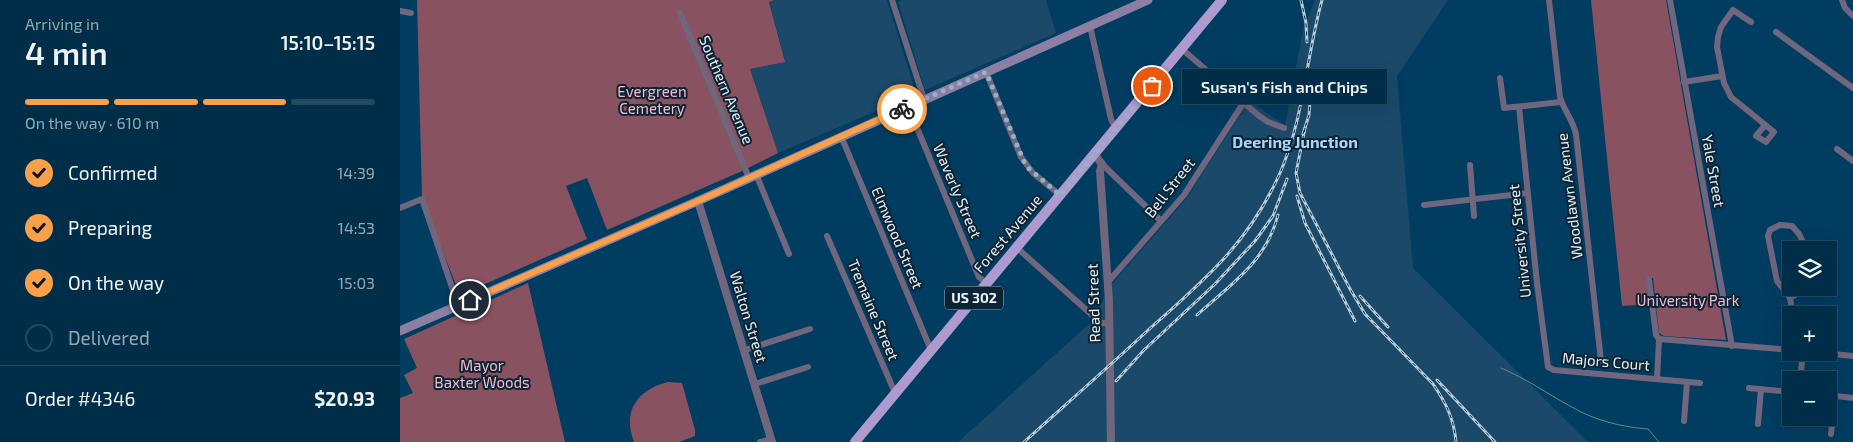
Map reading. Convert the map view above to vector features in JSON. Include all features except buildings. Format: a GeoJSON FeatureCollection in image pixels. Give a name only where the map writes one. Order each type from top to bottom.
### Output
{"type":"FeatureCollection","features":[{"type":"Feature","properties":{"kind":"highway","name":"Forest Avenue"},"geometry":{"type":"LineString","coordinates":[[855,442],[896,395],[1016,247],[1141,100],[1222,0]]}},
{"type":"Feature","properties":{"kind":"main road"},"geometry":{"type":"LineString","coordinates":[[400,331],[698,201],[1148,0]]}},
{"type":"Feature","properties":{"kind":"street"},"geometry":{"type":"LineString","coordinates":[[892,0],[924,99]]}},
{"type":"Feature","properties":{"kind":"street","name":"Woodlawn Avenue"},"geometry":{"type":"LineString","coordinates":[[1549,0],[1561,102],[1573,122],[1576,134],[1601,361]]}},
{"type":"Feature","properties":{"kind":"street","name":"Yale Street"},"geometry":{"type":"LineString","coordinates":[[1670,0],[1732,346]]}},
{"type":"Feature","properties":{"kind":"street"},"geometry":{"type":"LineString","coordinates":[[1842,0],[1845,8],[1853,16]]}},
{"type":"Feature","properties":{"kind":"street"},"geometry":{"type":"LineString","coordinates":[[1751,22],[1734,10],[1721,27],[1717,47],[1722,76],[1731,97],[1765,125]]}},
{"type":"Feature","properties":{"kind":"street"},"geometry":{"type":"LineString","coordinates":[[400,11],[411,13]]}},
{"type":"Feature","properties":{"kind":"street","name":"Southern Avenue"},"geometry":{"type":"LineString","coordinates":[[680,13],[788,254]]}},
{"type":"Feature","properties":{"kind":"street"},"geometry":{"type":"LineString","coordinates":[[1090,26],[1111,119],[1116,128]]}},
{"type":"Feature","properties":{"kind":"street"},"geometry":{"type":"LineString","coordinates":[[1776,32],[1853,88]]}},
{"type":"Feature","properties":{"kind":"street"},"geometry":{"type":"LineString","coordinates":[[1182,49],[1268,122],[1284,128]]}},
{"type":"Feature","properties":{"kind":"street"},"geometry":{"type":"LineString","coordinates":[[986,72],[1026,166],[1060,195]]}},
{"type":"Feature","properties":{"kind":"street"},"geometry":{"type":"LineString","coordinates":[[1684,82],[1722,76]]}},
{"type":"Feature","properties":{"kind":"street"},"geometry":{"type":"LineString","coordinates":[[1500,78],[1504,108],[1561,102]]}},
{"type":"Feature","properties":{"kind":"street","name":"Bell Street"},"geometry":{"type":"LineString","coordinates":[[1108,282],[1192,185],[1244,102]]}},
{"type":"Feature","properties":{"kind":"street","name":"Waverly Street"},"geometry":{"type":"LineString","coordinates":[[908,106],[979,277],[986,283]]}},
{"type":"Feature","properties":{"kind":"street","name":"University Street"},"geometry":{"type":"LineString","coordinates":[[1519,107],[1546,363],[1552,369]]}},
{"type":"Feature","properties":{"kind":"street","name":"Elmwood Street"},"geometry":{"type":"LineString","coordinates":[[841,136],[931,350]]}},
{"type":"Feature","properties":{"kind":"street"},"geometry":{"type":"LineString","coordinates":[[1837,150],[1853,161]]}},
{"type":"Feature","properties":{"kind":"street"},"geometry":{"type":"LineString","coordinates":[[1094,154],[1160,221]]}},
{"type":"Feature","properties":{"kind":"street","name":"Read Street"},"geometry":{"type":"LineString","coordinates":[[1102,164],[1100,171],[1108,282],[1111,442]]}},
{"type":"Feature","properties":{"kind":"street"},"geometry":{"type":"LineString","coordinates":[[1470,165],[1474,216]]}},
{"type":"Feature","properties":{"kind":"street"},"geometry":{"type":"LineString","coordinates":[[1424,205],[1473,201],[1528,193]]}},
{"type":"Feature","properties":{"kind":"street"},"geometry":{"type":"LineString","coordinates":[[400,208],[422,199],[458,305]]}},
{"type":"Feature","properties":{"kind":"street","name":"Walton Street"},"geometry":{"type":"LineString","coordinates":[[698,201],[772,441]]}},
{"type":"Feature","properties":{"kind":"street"},"geometry":{"type":"LineString","coordinates":[[1782,288],[1777,281],[1768,236],[1770,230],[1780,225],[1792,226],[1802,241]]}},
{"type":"Feature","properties":{"kind":"street","name":"Tremaine Street"},"geometry":{"type":"LineString","coordinates":[[827,236],[896,395]]}},
{"type":"Feature","properties":{"kind":"street"},"geometry":{"type":"LineString","coordinates":[[1016,247],[1101,323],[1109,323]]}},
{"type":"Feature","properties":{"kind":"street"},"geometry":{"type":"LineString","coordinates":[[1650,280],[1656,336],[1659,339],[1657,379]]}},
{"type":"Feature","properties":{"kind":"street"},"geometry":{"type":"LineString","coordinates":[[1791,306],[1790,298],[1794,296]]}},
{"type":"Feature","properties":{"kind":"street"},"geometry":{"type":"LineString","coordinates":[[745,350],[810,329]]}},
{"type":"Feature","properties":{"kind":"street"},"geometry":{"type":"LineString","coordinates":[[1659,339],[1782,349]]}},
{"type":"Feature","properties":{"kind":"street"},"geometry":{"type":"LineString","coordinates":[[1837,354],[1853,356]]}},
{"type":"Feature","properties":{"kind":"street"},"geometry":{"type":"LineString","coordinates":[[755,384],[808,367]]}},
{"type":"Feature","properties":{"kind":"street","name":"Majors Court"},"geometry":{"type":"LineString","coordinates":[[1552,369],[1700,383]]}},
{"type":"Feature","properties":{"kind":"street"},"geometry":{"type":"LineString","coordinates":[[1684,421],[1686,382]]}},
{"type":"Feature","properties":{"kind":"street"},"geometry":{"type":"LineString","coordinates":[[1749,388],[1782,391]]}},
{"type":"Feature","properties":{"kind":"street"},"geometry":{"type":"LineString","coordinates":[[1758,424],[1761,389]]}},
{"type":"Feature","properties":{"kind":"street"},"geometry":{"type":"LineString","coordinates":[[1837,396],[1853,398]]}},
{"type":"Feature","properties":{"kind":"street"},"geometry":{"type":"LineString","coordinates":[[1831,426],[1831,434]]}},
{"type":"Feature","properties":{"kind":"street"},"geometry":{"type":"LineString","coordinates":[[760,442],[772,441]]}},
{"type":"Feature","properties":{"kind":"shaded area"},"geometry":{"type":"Polygon","coordinates":[[[887,0],[916,94],[778,153],[750,69],[785,61],[769,1],[887,0]]]}},
{"type":"Feature","properties":{"kind":"shaded area"},"geometry":{"type":"Polygon","coordinates":[[[903,0],[1046,0],[1056,33],[925,90],[898,2],[903,0]]]}},
{"type":"Feature","properties":{"kind":"shaded area"},"geometry":{"type":"Polygon","coordinates":[[[1315,0],[1448,0],[1397,76],[1413,268],[1588,442],[958,442],[1090,323],[1112,284],[1187,198],[1249,101],[1285,125],[1303,30],[1315,0]]]}},
{"type":"Feature","properties":{"kind":"green space","name":"Evergreen Cemetery"},"geometry":{"type":"Polygon","coordinates":[[[417,0],[774,0],[769,2],[785,62],[750,69],[778,153],[742,171],[607,230],[587,178],[566,186],[587,239],[460,295],[422,199],[417,0]]]}},
{"type":"Feature","properties":{"kind":"green space","name":"University Park"},"geometry":{"type":"Polygon","coordinates":[[[1591,0],[1666,0],[1726,340],[1664,336],[1659,333],[1653,278],[1646,278],[1649,304],[1622,306],[1591,0]]]}},
{"type":"Feature","properties":{"kind":"green space","name":"Mayor Baxter Woods"},"geometry":{"type":"Polygon","coordinates":[[[528,283],[565,442],[400,442],[400,398],[413,393],[404,375],[417,368],[404,339],[528,283]]]}},
{"type":"Feature","properties":{"kind":"green space"},"geometry":{"type":"Polygon","coordinates":[[[668,382],[682,383],[695,436],[679,442],[634,442],[630,421],[635,403],[648,390],[668,382]]]}},
{"type":"Feature","properties":{"kind":"waterway"},"geometry":{"type":"LineString","coordinates":[[1501,368],[1588,415],[1618,425],[1648,429],[1659,442]]}},
{"type":"Feature","properties":{"kind":"railway"},"geometry":{"type":"LineString","coordinates":[[1301,0],[1306,23],[1307,42]]}},
{"type":"Feature","properties":{"kind":"railway"},"geometry":{"type":"LineString","coordinates":[[1024,442],[1186,297],[1222,261],[1253,221],[1280,173],[1288,152],[1300,109],[1322,0]]}},
{"type":"Feature","properties":{"kind":"railway"},"geometry":{"type":"LineString","coordinates":[[1303,134],[1309,115],[1312,72]]}},
{"type":"Feature","properties":{"kind":"railway"},"geometry":{"type":"LineString","coordinates":[[1305,128],[1296,173],[1300,193],[1365,314],[1438,391],[1451,419],[1456,442]]}},
{"type":"Feature","properties":{"kind":"railway"},"geometry":{"type":"LineString","coordinates":[[1116,381],[1144,350],[1215,284],[1255,241],[1273,216],[1287,179]]}},
{"type":"Feature","properties":{"kind":"railway"},"geometry":{"type":"LineString","coordinates":[[1297,196],[1305,223],[1355,321]]}},
{"type":"Feature","properties":{"kind":"railway"},"geometry":{"type":"LineString","coordinates":[[1197,315],[1246,271],[1256,259],[1265,246],[1278,215]]}},
{"type":"Feature","properties":{"kind":"railway"},"geometry":{"type":"LineString","coordinates":[[1360,296],[1388,327]]}},
{"type":"Feature","properties":{"kind":"railway"},"geometry":{"type":"LineString","coordinates":[[1437,380],[1495,442]]}},
{"type":"Feature","properties":{"kind":"way so far"},"geometry":{"type":"LineString","coordinates":[[902,109],[986,72],[1026,166],[1060,195],[1152,86]]}},
{"type":"Feature","properties":{"kind":"place","name":"Susan's Fish and Chips"},"geometry":{"type":"Point","coordinates":[1152,86]}},
{"type":"Feature","properties":{"kind":"district","name":"Deering Junction"},"geometry":{"type":"Point","coordinates":[1295,142]}},
{"type":"Feature","properties":{"kind":"route"},"geometry":{"type":"LineString","coordinates":[[470,300],[698,201],[902,109]]}}]}
